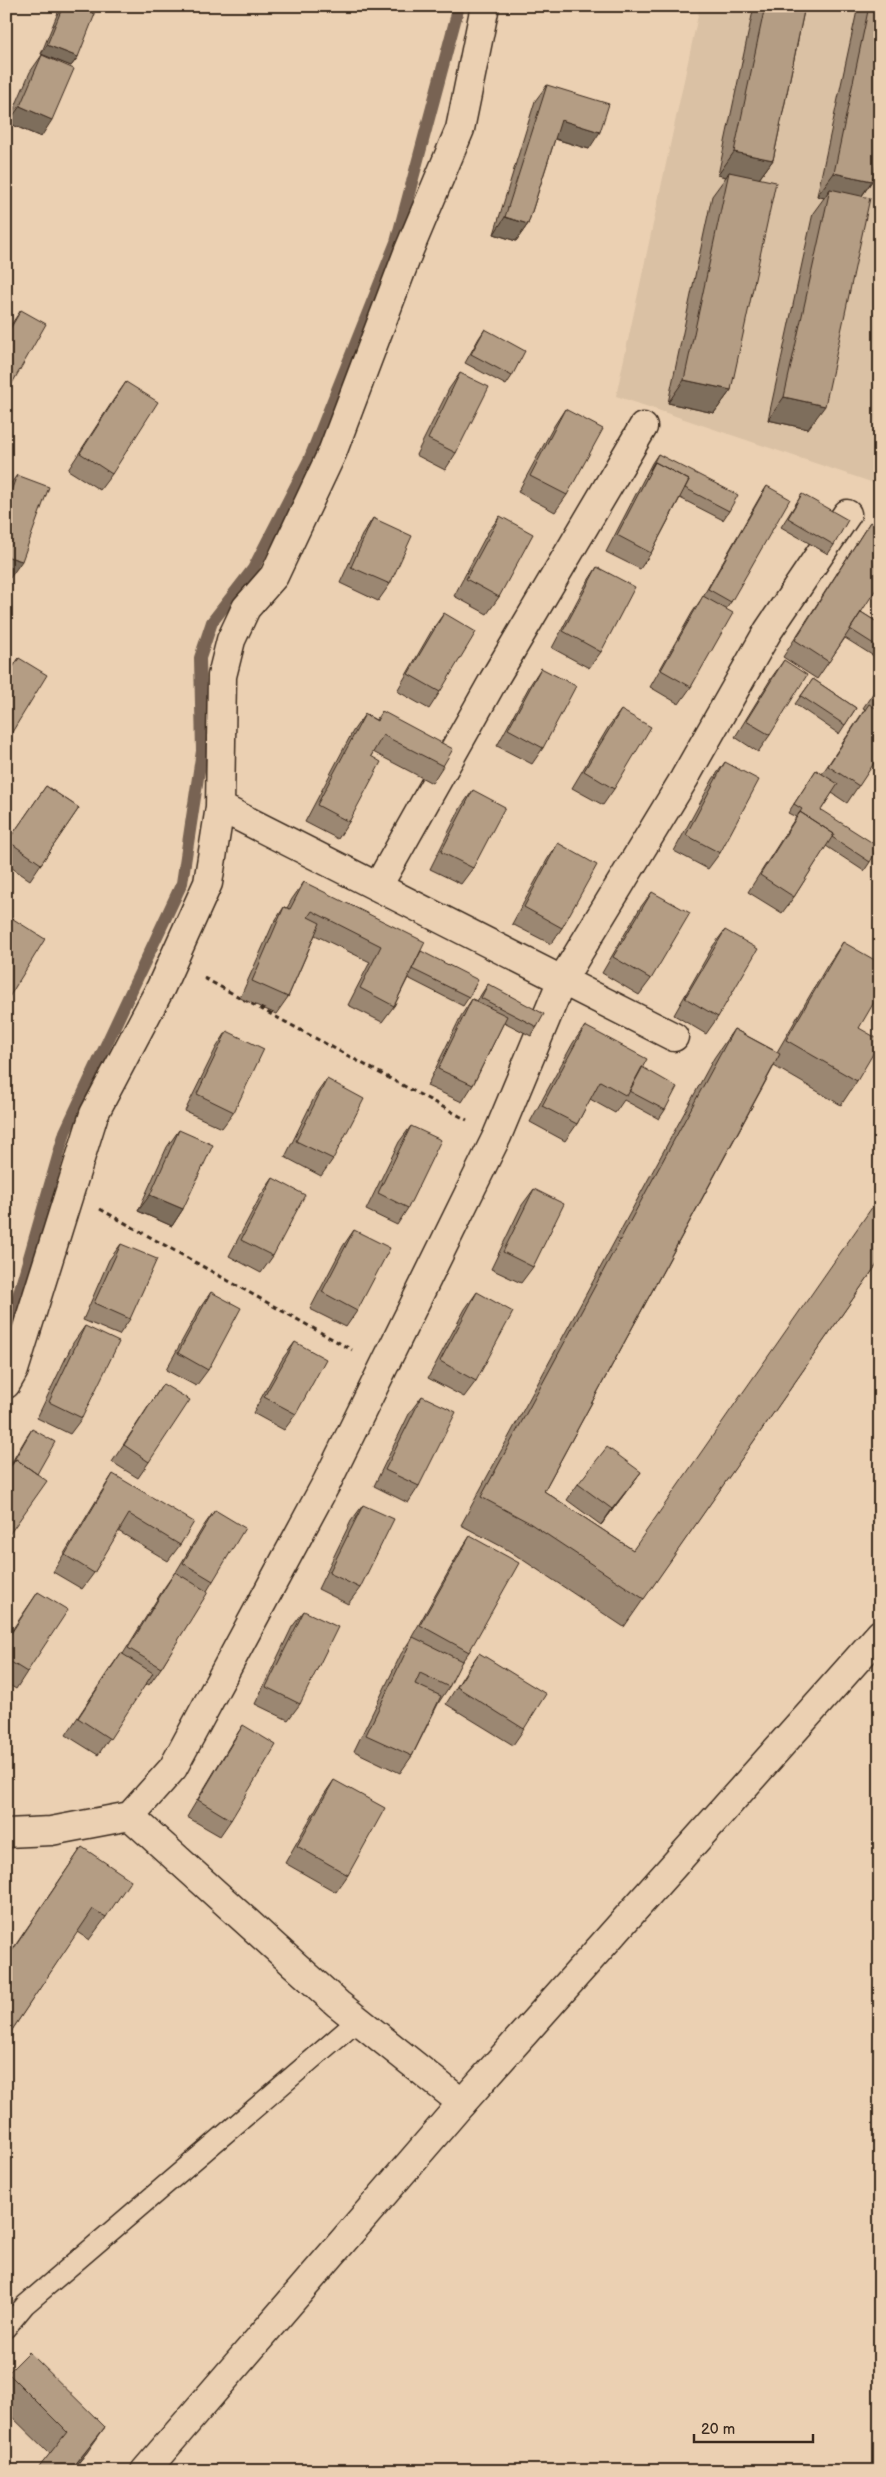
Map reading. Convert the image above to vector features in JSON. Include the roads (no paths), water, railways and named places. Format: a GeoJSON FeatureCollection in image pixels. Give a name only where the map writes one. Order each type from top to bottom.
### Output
{"type":"FeatureCollection","features":[{"type":"Feature","properties":{"kind":"street"},"geometry":{"type":"LineString","coordinates":[[6,1384],[14,1370],[68,1192],[94,1114],[172,962],[208,883],[220,807],[222,676],[231,640],[246,608],[274,576],[332,453],[409,250],[460,129],[484,6]]}},
{"type":"Feature","properties":{"kind":"street"},"geometry":{"type":"LineString","coordinates":[[378,886],[493,681],[644,427]]}},
{"type":"Feature","properties":{"kind":"street"},"geometry":{"type":"LineString","coordinates":[[6,1833],[51,1831],[130,1816],[173,1768],[327,1482],[497,1136],[562,980],[684,779],[768,631],[847,514]]}},
{"type":"Feature","properties":{"kind":"street"},"geometry":{"type":"LineString","coordinates":[[220,807],[674,1037]]}},
{"type":"Feature","properties":{"kind":"street"},"geometry":{"type":"LineString","coordinates":[[145,2471],[462,2103],[880,1634]]}},
{"type":"Feature","properties":{"kind":"street"},"geometry":{"type":"LineString","coordinates":[[130,1816],[338,2004],[462,2103]]}},
{"type":"Feature","properties":{"kind":"lane"},"geometry":{"type":"LineString","coordinates":[[6,2328],[25,2305],[358,2020]]}},
{"type":"Feature","properties":{"kind":"waterway"},"geometry":{"type":"LineString","coordinates":[[6,1338],[65,1132],[182,883],[202,751],[200,658],[212,622],[253,569],[309,460],[396,242],[459,6]]}}]}
